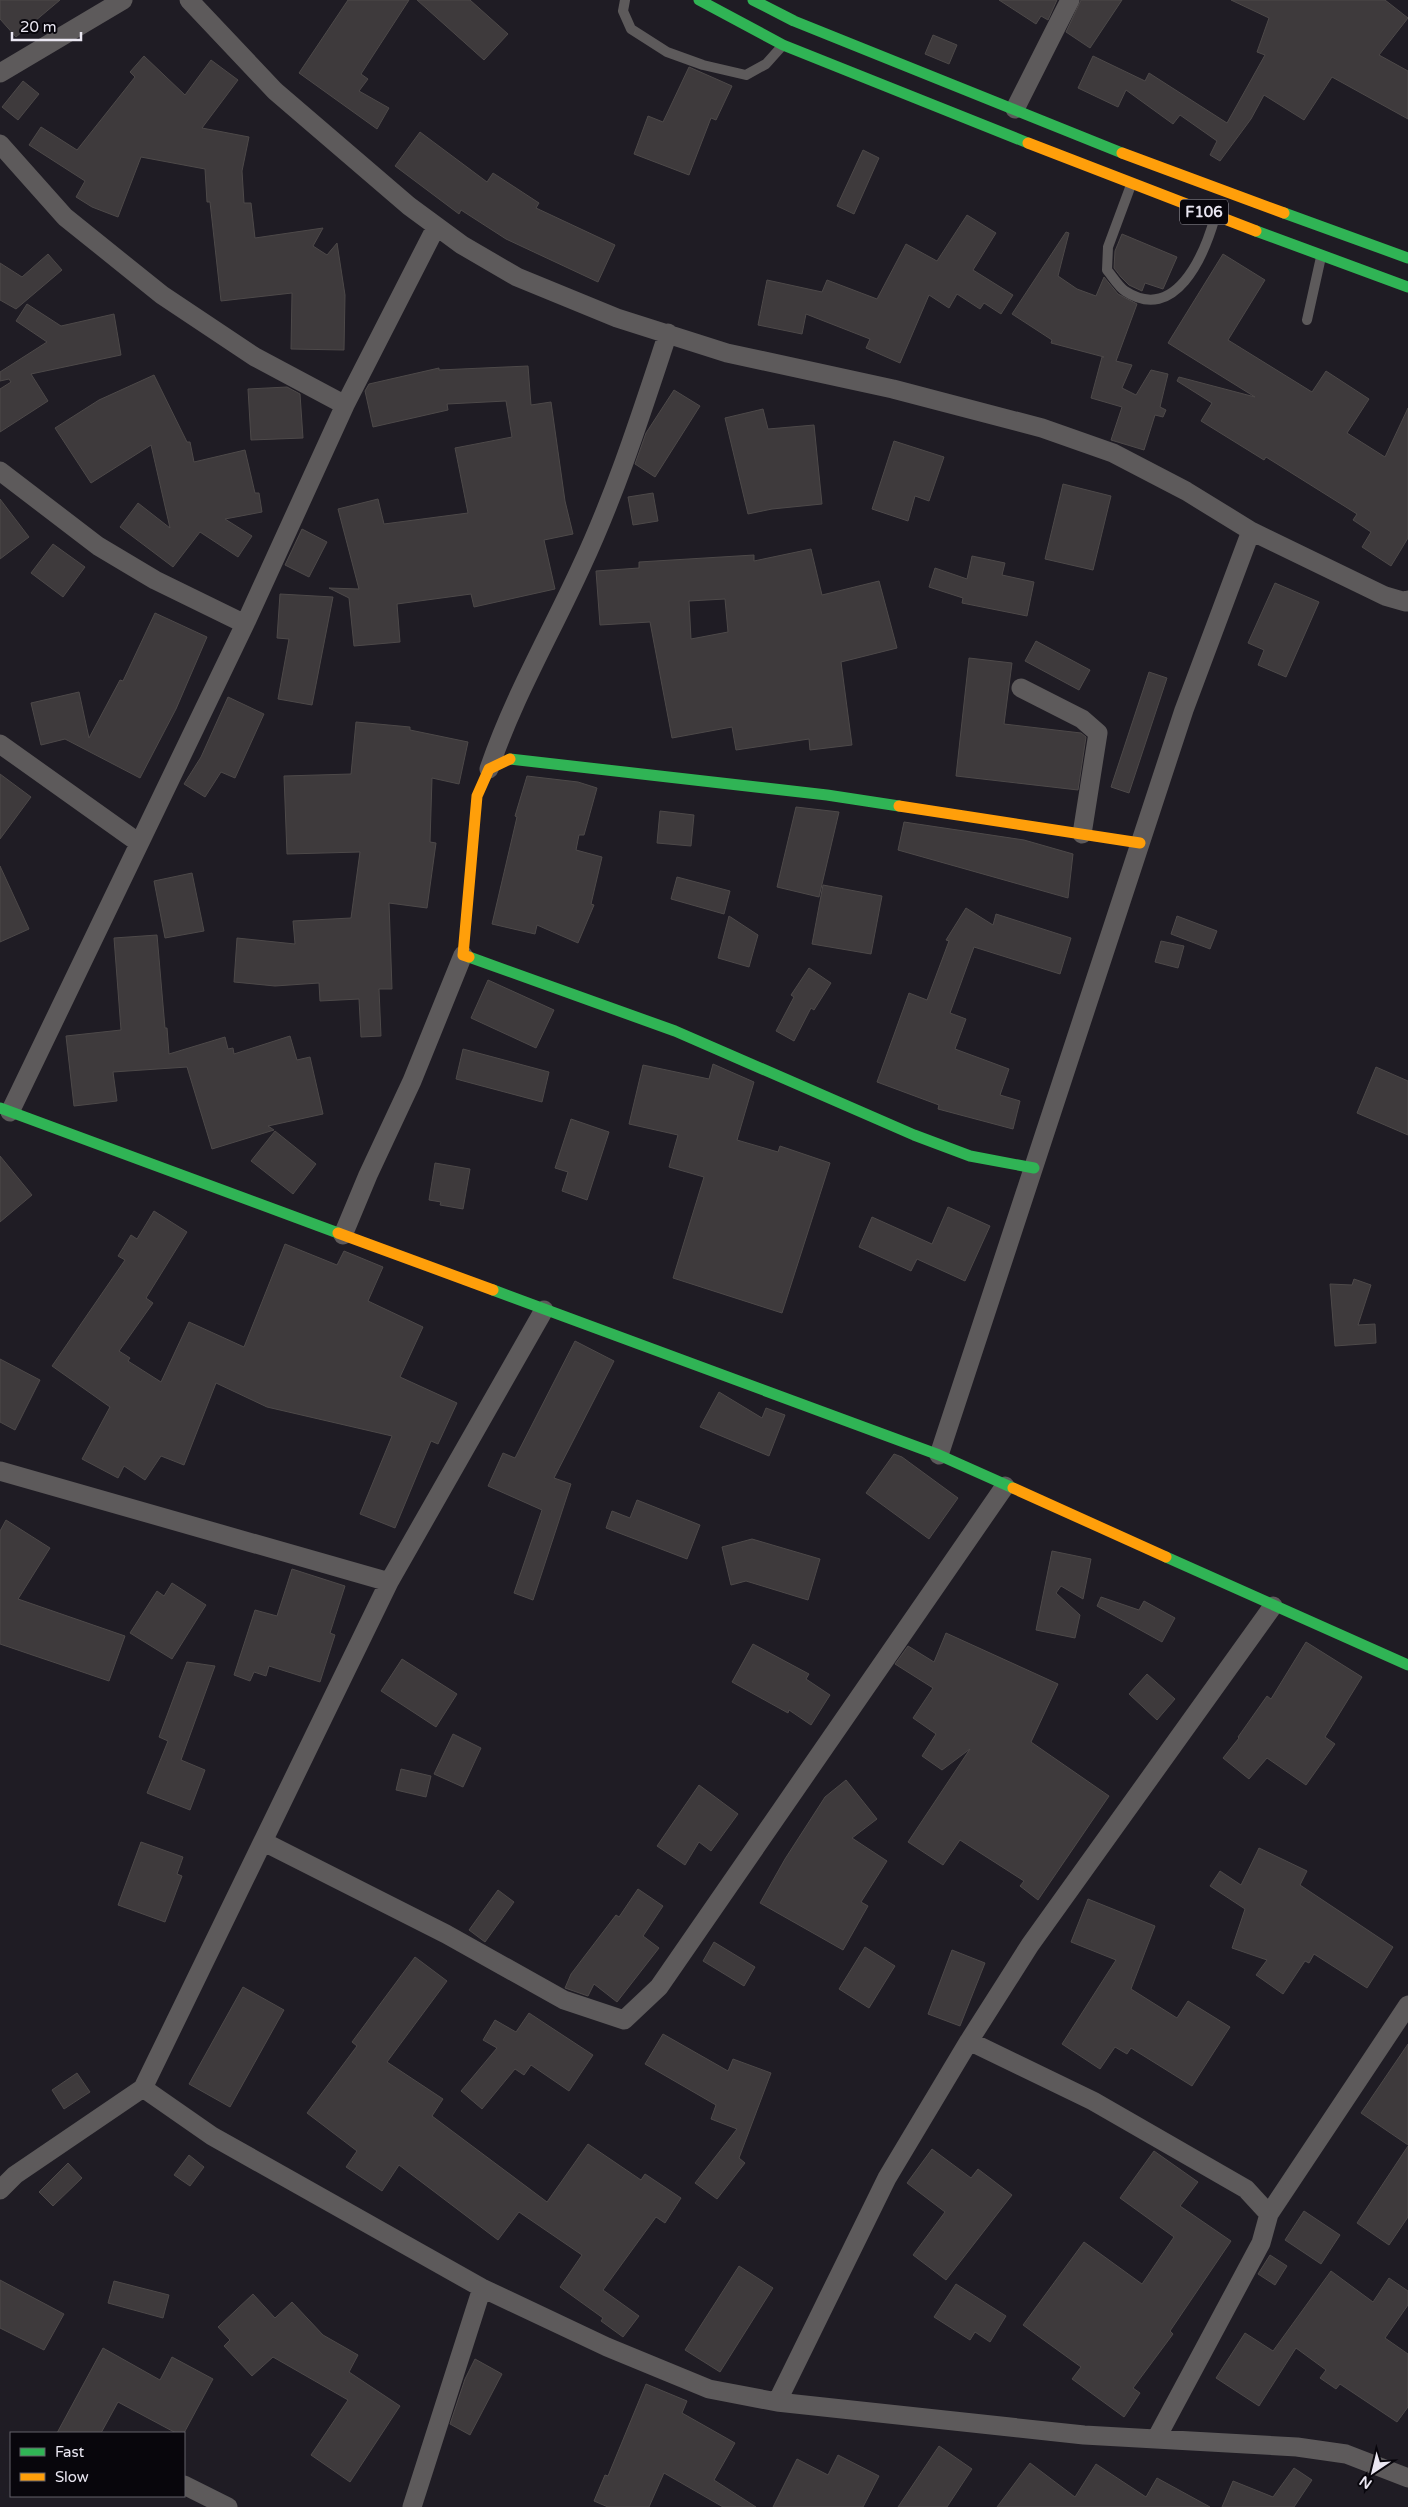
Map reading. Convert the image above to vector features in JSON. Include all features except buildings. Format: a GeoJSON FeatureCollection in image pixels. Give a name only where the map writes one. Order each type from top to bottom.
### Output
{"type":"FeatureCollection","features":[{"type":"Feature","properties":{"kind":"street"},"geometry":{"type":"LineString","coordinates":[[0,73],[123,0]]}},
{"type":"Feature","properties":{"kind":"street"},"geometry":{"type":"LineString","coordinates":[[189,0],[275,91],[408,206],[462,245],[517,277],[617,318],[727,353],[893,389],[1042,428],[1114,453],[1186,491],[1252,530],[1385,596],[1406,602],[1408,600]]}},
{"type":"Feature","properties":{"kind":"street","name":"F106"},"geometry":{"type":"LineString","coordinates":[[699,0],[783,45],[1135,186],[1408,288]]}},
{"type":"Feature","properties":{"kind":"street","name":"F106"},"geometry":{"type":"LineString","coordinates":[[753,0],[794,22],[1142,161],[1408,258]]}},
{"type":"Feature","properties":{"kind":"street"},"geometry":{"type":"LineString","coordinates":[[1015,109],[1070,0]]}},
{"type":"Feature","properties":{"kind":"street"},"geometry":{"type":"LineString","coordinates":[[0,144],[65,216],[162,295],[255,357],[345,405]]}},
{"type":"Feature","properties":{"kind":"street"},"geometry":{"type":"LineString","coordinates":[[1135,186],[1142,161]]}},
{"type":"Feature","properties":{"kind":"street"},"geometry":{"type":"LineString","coordinates":[[436,226],[345,405],[245,624],[139,843],[5,1110],[939,1455],[1408,1665]]}},
{"type":"Feature","properties":{"kind":"street"},"geometry":{"type":"LineString","coordinates":[[343,1235],[368,1175],[412,1081],[463,955],[477,796],[512,708],[530,675],[587,554],[631,446],[668,333]]}},
{"type":"Feature","properties":{"kind":"street"},"geometry":{"type":"LineString","coordinates":[[0,471],[98,546],[155,580],[245,624]]}},
{"type":"Feature","properties":{"kind":"street"},"geometry":{"type":"LineString","coordinates":[[939,1455],[1184,710],[1252,530]]}},
{"type":"Feature","properties":{"kind":"street"},"geometry":{"type":"LineString","coordinates":[[1021,688],[1082,719],[1098,733],[1082,834]]}},
{"type":"Feature","properties":{"kind":"street"},"geometry":{"type":"LineString","coordinates":[[0,744],[139,843]]}},
{"type":"Feature","properties":{"kind":"street"},"geometry":{"type":"LineString","coordinates":[[489,769],[509,759],[826,794],[1140,843]]}},
{"type":"Feature","properties":{"kind":"street"},"geometry":{"type":"LineString","coordinates":[[463,955],[675,1031],[914,1135],[970,1156],[1034,1168]]}},
{"type":"Feature","properties":{"kind":"street"},"geometry":{"type":"LineString","coordinates":[[0,2190],[15,2176],[143,2088],[389,1582],[544,1310]]}},
{"type":"Feature","properties":{"kind":"street"},"geometry":{"type":"LineString","coordinates":[[0,1471],[389,1582]]}},
{"type":"Feature","properties":{"kind":"street"},"geometry":{"type":"LineString","coordinates":[[264,1842],[446,1934],[564,2000],[624,2020],[659,1987],[1005,1486]]}},
{"type":"Feature","properties":{"kind":"street"},"geometry":{"type":"LineString","coordinates":[[777,2402],[887,2178],[969,2041],[1030,1945],[1273,1606]]}},
{"type":"Feature","properties":{"kind":"street"},"geometry":{"type":"LineString","coordinates":[[1156,2439],[1261,2243],[1269,2214],[1408,2005]]}},
{"type":"Feature","properties":{"kind":"street"},"geometry":{"type":"LineString","coordinates":[[969,2041],[1093,2101],[1246,2189],[1269,2214]]}},
{"type":"Feature","properties":{"kind":"street"},"geometry":{"type":"LineString","coordinates":[[143,2088],[212,2136],[482,2288],[607,2347],[709,2389],[777,2402],[1084,2435],[1317,2450],[1346,2454],[1408,2478]]}},
{"type":"Feature","properties":{"kind":"street"},"geometry":{"type":"LineString","coordinates":[[412,2507],[482,2288]]}},
{"type":"Feature","properties":{"kind":"street"},"geometry":{"type":"LineString","coordinates":[[185,2486],[228,2507]]}},
{"type":"Feature","properties":{"kind":"lane"},"geometry":{"type":"LineString","coordinates":[[625,0],[623,11],[631,29],[667,52],[718,70],[746,75],[766,64],[783,45]]}},
{"type":"Feature","properties":{"kind":"lane"},"geometry":{"type":"LineString","coordinates":[[1135,186],[1108,247],[1107,270],[1123,290],[1144,301],[1167,298],[1187,279],[1202,251],[1215,216]]}},
{"type":"Feature","properties":{"kind":"lane"},"geometry":{"type":"LineString","coordinates":[[1307,320],[1322,256]]}},
{"type":"Feature","properties":{"kind":"traffic: fast"},"geometry":{"type":"LineString","coordinates":[[699,0],[783,45],[1028,143]]}},
{"type":"Feature","properties":{"kind":"traffic: fast"},"geometry":{"type":"LineString","coordinates":[[753,0],[794,21],[1122,153]]}},
{"type":"Feature","properties":{"kind":"traffic: fast"},"geometry":{"type":"LineString","coordinates":[[1284,213],[1408,258]]}},
{"type":"Feature","properties":{"kind":"traffic: fast"},"geometry":{"type":"LineString","coordinates":[[1256,231],[1408,287]]}},
{"type":"Feature","properties":{"kind":"traffic: fast"},"geometry":{"type":"LineString","coordinates":[[510,759],[827,795],[899,806]]}},
{"type":"Feature","properties":{"kind":"traffic: fast"},"geometry":{"type":"LineString","coordinates":[[469,957],[675,1031],[914,1135],[970,1156],[1034,1168]]}},
{"type":"Feature","properties":{"kind":"traffic: fast"},"geometry":{"type":"LineString","coordinates":[[0,1108],[338,1233]]}},
{"type":"Feature","properties":{"kind":"traffic: fast"},"geometry":{"type":"LineString","coordinates":[[493,1290],[939,1455],[1013,1488]]}},
{"type":"Feature","properties":{"kind":"traffic: fast"},"geometry":{"type":"LineString","coordinates":[[1166,1557],[1408,1665]]}},
{"type":"Feature","properties":{"kind":"traffic: slow"},"geometry":{"type":"LineString","coordinates":[[1028,143],[1256,231]]}},
{"type":"Feature","properties":{"kind":"traffic: slow"},"geometry":{"type":"LineString","coordinates":[[1122,153],[1284,213]]}},
{"type":"Feature","properties":{"kind":"traffic: slow"},"geometry":{"type":"LineString","coordinates":[[469,957],[463,955],[477,796],[489,769],[510,759]]}},
{"type":"Feature","properties":{"kind":"traffic: slow"},"geometry":{"type":"LineString","coordinates":[[899,806],[1140,843]]}},
{"type":"Feature","properties":{"kind":"traffic: slow"},"geometry":{"type":"LineString","coordinates":[[338,1233],[493,1290]]}},
{"type":"Feature","properties":{"kind":"traffic: slow"},"geometry":{"type":"LineString","coordinates":[[1013,1488],[1166,1557]]}}]}
